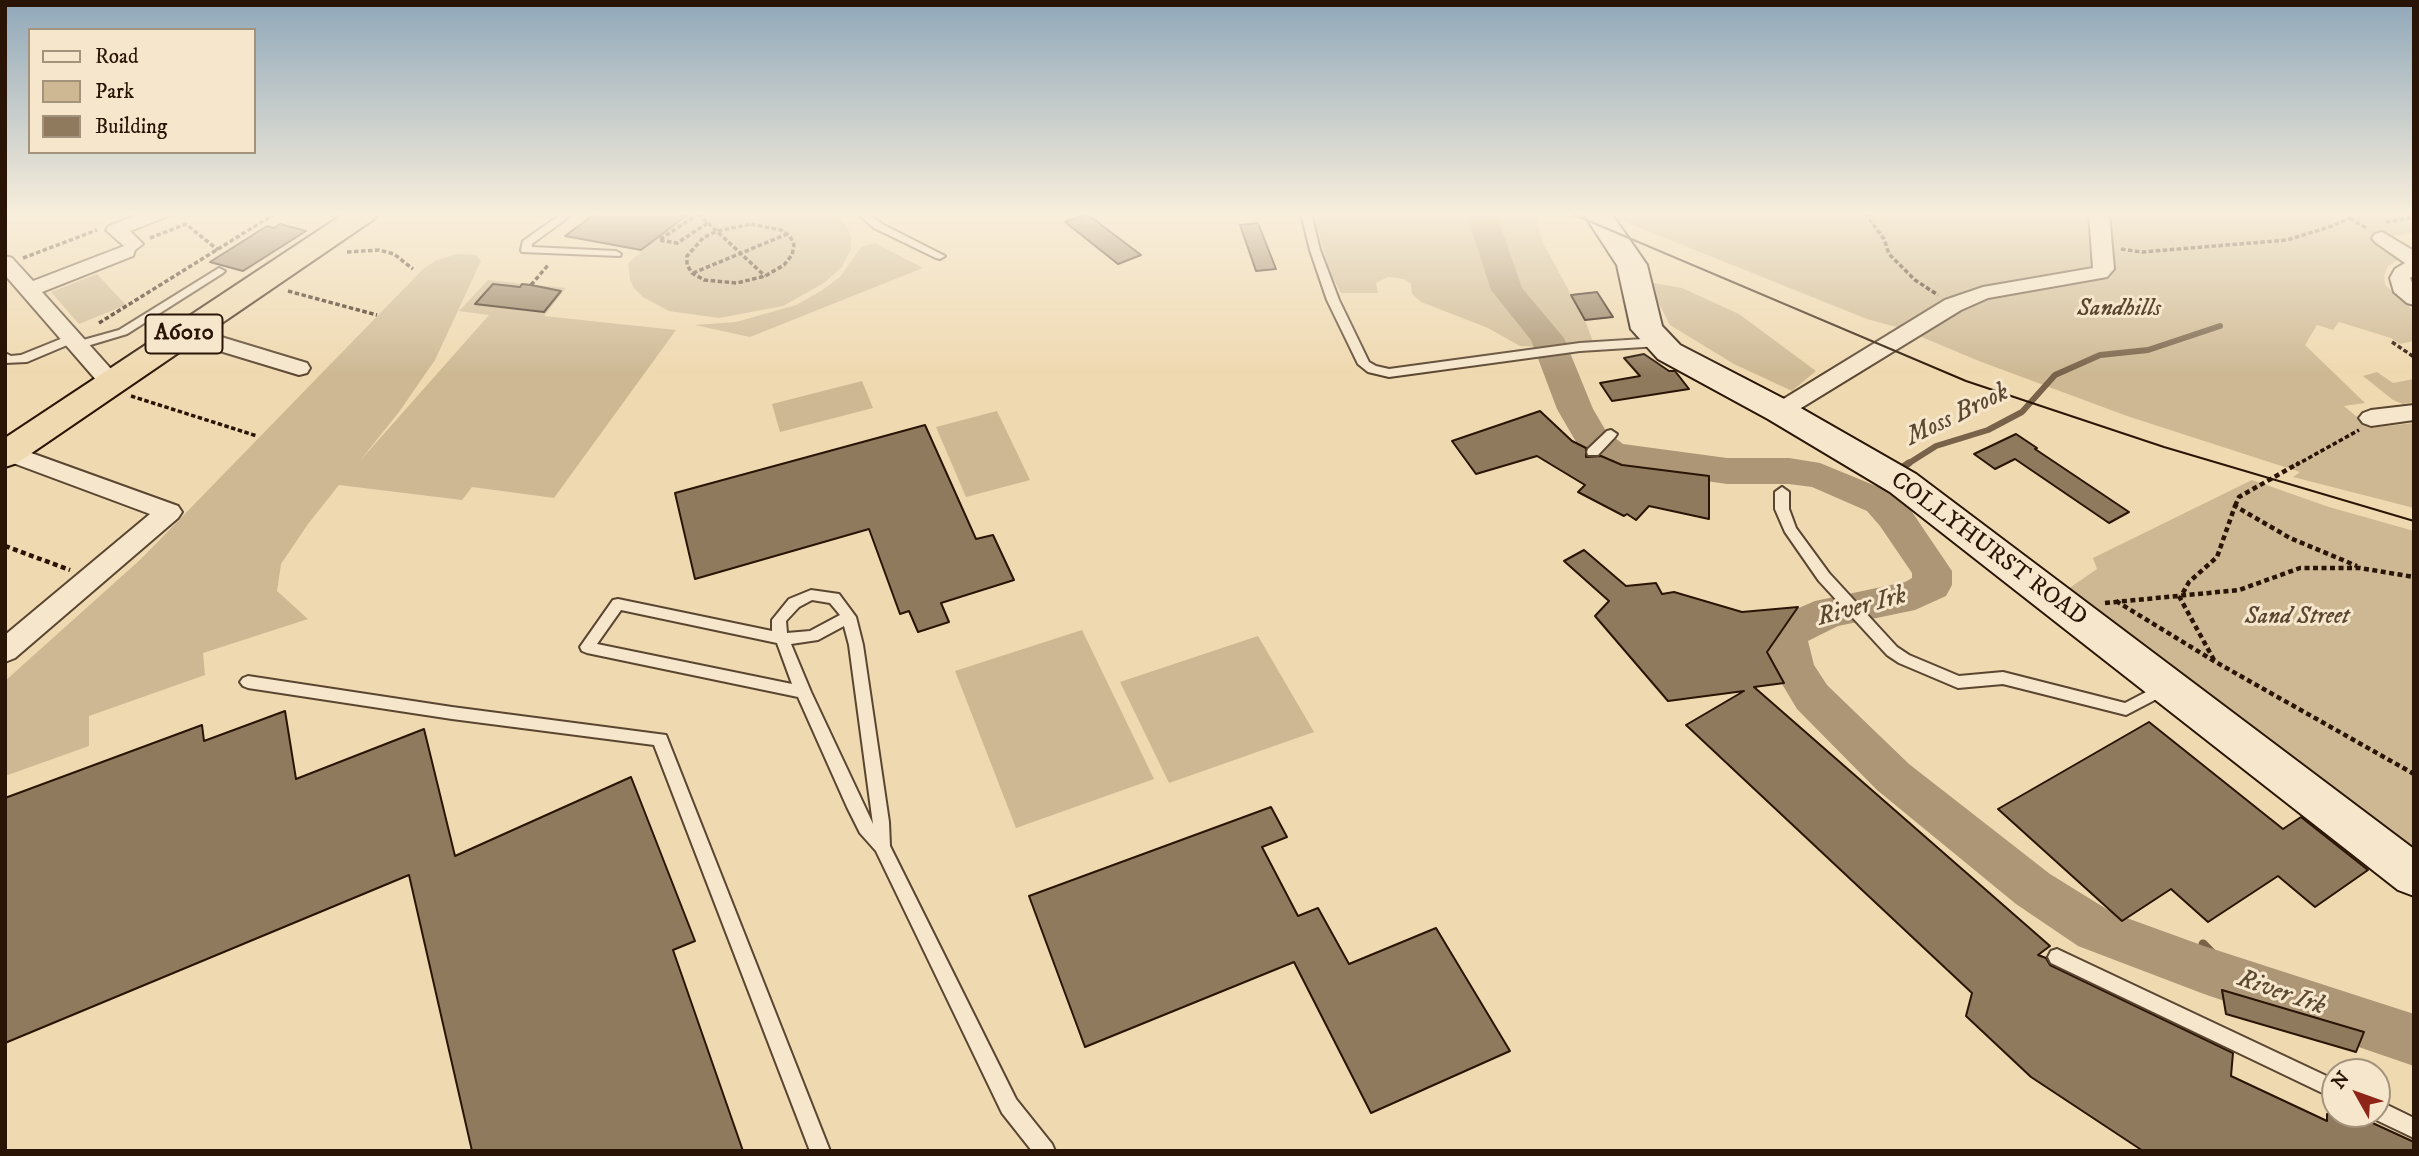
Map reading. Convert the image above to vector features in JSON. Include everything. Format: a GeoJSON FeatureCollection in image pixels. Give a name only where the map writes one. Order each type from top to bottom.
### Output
{"type":"FeatureCollection","features":[{"type":"Feature","properties":{"kind":"highway","name":"A6010"},"geometry":{"type":"LineString","coordinates":[[7,454],[116,388],[185,333],[282,267]]}},
{"type":"Feature","properties":{"kind":"street"},"geometry":{"type":"LineString","coordinates":[[10,267],[116,388]]}},
{"type":"Feature","properties":{"kind":"street"},"geometry":{"type":"LineString","coordinates":[[30,289],[84,267]]}},
{"type":"Feature","properties":{"kind":"street","name":"COLLYHURST ROAD"},"geometry":{"type":"LineString","coordinates":[[1632,267],[1647,329],[1669,352],[1780,411],[1903,483],[2414,876]]}},
{"type":"Feature","properties":{"kind":"street"},"geometry":{"type":"LineString","coordinates":[[1780,411],[1953,305],[1983,293],[2099,273],[2104,267]]}},
{"type":"Feature","properties":{"kind":"street"},"geometry":{"type":"LineString","coordinates":[[2414,267],[2402,273],[2400,278],[2405,292],[2414,299]]}},
{"type":"Feature","properties":{"kind":"street"},"geometry":{"type":"LineString","coordinates":[[185,333],[299,368]]}},
{"type":"Feature","properties":{"kind":"street"},"geometry":{"type":"LineString","coordinates":[[6,650],[169,512],[7,454]]}},
{"type":"Feature","properties":{"kind":"lane"},"geometry":{"type":"LineString","coordinates":[[1321,267],[1333,300],[1364,363],[1372,369],[1389,373],[1580,347],[1660,342]]}},
{"type":"Feature","properties":{"kind":"lane"},"geometry":{"type":"LineString","coordinates":[[5,357],[8,360],[23,359],[73,341],[123,332],[219,271]]}},
{"type":"Feature","properties":{"kind":"lane"},"geometry":{"type":"LineString","coordinates":[[1593,452],[1611,434]]}},
{"type":"Feature","properties":{"kind":"lane"},"geometry":{"type":"LineString","coordinates":[[1782,492],[1782,509],[1790,529],[1824,577],[1870,628],[1904,659],[1958,682],[2003,678],[2126,709],[2168,686]]}},
{"type":"Feature","properties":{"kind":"lane"},"geometry":{"type":"LineString","coordinates":[[882,846],[856,645],[849,617],[839,603],[827,595],[802,598],[779,620],[782,639],[803,692],[866,828],[882,846],[1009,1106],[1045,1151]]}},
{"type":"Feature","properties":{"kind":"lane"},"geometry":{"type":"LineString","coordinates":[[803,692],[587,647],[618,604],[782,639],[813,636],[849,617]]}},
{"type":"Feature","properties":{"kind":"lane"},"geometry":{"type":"LineString","coordinates":[[248,682],[452,713],[660,739],[820,1151]]}},
{"type":"Feature","properties":{"kind":"lane"},"geometry":{"type":"LineString","coordinates":[[2057,957],[2321,1083]]}},
{"type":"Feature","properties":{"kind":"lane"},"geometry":{"type":"LineString","coordinates":[[2391,1117],[2414,1128]]}},
{"type":"Feature","properties":{"kind":"path"},"geometry":{"type":"LineString","coordinates":[[73,341],[191,267]]}},
{"type":"Feature","properties":{"kind":"path"},"geometry":{"type":"LineString","coordinates":[[531,285],[545,267]]}},
{"type":"Feature","properties":{"kind":"path"},"geometry":{"type":"LineString","coordinates":[[688,267],[692,273],[704,280],[719,283],[737,283],[765,276],[781,267]]}},
{"type":"Feature","properties":{"kind":"path"},"geometry":{"type":"LineString","coordinates":[[692,273],[707,267]]}},
{"type":"Feature","properties":{"kind":"path"},"geometry":{"type":"LineString","coordinates":[[756,267],[765,276]]}},
{"type":"Feature","properties":{"kind":"path"},"geometry":{"type":"LineString","coordinates":[[1902,267],[1915,280],[1953,305]]}},
{"type":"Feature","properties":{"kind":"path"},"geometry":{"type":"LineString","coordinates":[[257,284],[377,315]]}},
{"type":"Feature","properties":{"kind":"path"},"geometry":{"type":"LineString","coordinates":[[2392,342],[2414,358]]}},
{"type":"Feature","properties":{"kind":"path"},"geometry":{"type":"LineString","coordinates":[[116,388],[257,436]]}},
{"type":"Feature","properties":{"kind":"path"},"geometry":{"type":"LineString","coordinates":[[2180,598],[2189,582],[2217,557],[2239,497],[2387,414]]}},
{"type":"Feature","properties":{"kind":"path"},"geometry":{"type":"LineString","coordinates":[[2235,506],[2309,548],[2360,568]]}},
{"type":"Feature","properties":{"kind":"path"},"geometry":{"type":"LineString","coordinates":[[5,546],[90,578]]}},
{"type":"Feature","properties":{"kind":"path"},"geometry":{"type":"LineString","coordinates":[[2070,611],[2115,601],[2180,598],[2239,590],[2300,568],[2360,568],[2414,577]]}},
{"type":"Feature","properties":{"kind":"path"},"geometry":{"type":"LineString","coordinates":[[2180,598],[2214,661]]}},
{"type":"Feature","properties":{"kind":"path"},"geometry":{"type":"LineString","coordinates":[[2115,601],[2214,661],[2414,774]]}},
{"type":"Feature","properties":{"kind":"green space"},"geometry":{"type":"Polygon","coordinates":[[[478,267],[435,360],[399,412],[359,462],[489,315],[459,311],[488,280],[566,288],[544,316],[676,330],[554,498],[472,487],[462,500],[339,485],[281,564],[277,591],[308,619],[203,653],[205,675],[89,716],[89,746],[5,776],[5,681],[141,559],[424,268],[478,267]]]}},
{"type":"Feature","properties":{"kind":"green space"},"geometry":{"type":"Polygon","coordinates":[[[628,267],[842,267],[824,283],[783,306],[719,318],[669,311],[643,297],[630,280],[628,267]]]}},
{"type":"Feature","properties":{"kind":"green space"},"geometry":{"type":"Polygon","coordinates":[[[847,267],[923,268],[750,337],[695,325],[736,322],[796,305],[840,277],[847,267]]]}},
{"type":"Feature","properties":{"kind":"green space"},"geometry":{"type":"Polygon","coordinates":[[[1328,267],[1492,267],[1500,290],[1543,347],[1520,346],[1488,328],[1421,302],[1412,294],[1411,284],[1404,279],[1388,277],[1376,283],[1378,293],[1341,293],[1328,267]]]}},
{"type":"Feature","properties":{"kind":"green space"},"geometry":{"type":"Polygon","coordinates":[[[1509,267],[1556,267],[1585,320],[1593,342],[1560,346],[1517,289],[1509,267]]]}},
{"type":"Feature","properties":{"kind":"green space","name":"Sandhills"},"geometry":{"type":"Polygon","coordinates":[[[1737,267],[2388,267],[2384,276],[2385,285],[2414,311],[2414,341],[2400,344],[2391,338],[2339,322],[2333,330],[2317,325],[2305,345],[2365,403],[2344,406],[2370,428],[2414,423],[2414,508],[2293,477],[2300,472],[2127,416],[1979,361],[1900,328],[1867,319],[1737,267]]]}},
{"type":"Feature","properties":{"kind":"green space"},"geometry":{"type":"Polygon","coordinates":[[[97,274],[126,305],[79,324],[51,292],[97,274]]]}},
{"type":"Feature","properties":{"kind":"green space"},"geometry":{"type":"Polygon","coordinates":[[[1648,282],[1682,288],[1739,314],[1816,371],[1792,391],[1734,364],[1670,325],[1648,282]]]}},
{"type":"Feature","properties":{"kind":"green space"},"geometry":{"type":"Polygon","coordinates":[[[2377,372],[2393,383],[2414,379],[2414,402],[2403,404],[2393,400],[2363,376],[2377,372]]]}},
{"type":"Feature","properties":{"kind":"green space"},"geometry":{"type":"Polygon","coordinates":[[[862,381],[873,408],[780,432],[772,404],[862,381]]]}},
{"type":"Feature","properties":{"kind":"green space"},"geometry":{"type":"Polygon","coordinates":[[[997,411],[1030,480],[966,497],[936,427],[997,411]]]}},
{"type":"Feature","properties":{"kind":"green space","name":"Sand Street"},"geometry":{"type":"Polygon","coordinates":[[[2252,480],[2329,507],[2414,531],[2414,852],[2068,589],[2097,569],[2093,558],[2252,480]]]}},
{"type":"Feature","properties":{"kind":"green space"},"geometry":{"type":"Polygon","coordinates":[[[1082,630],[1154,779],[1016,828],[955,671],[1082,630]]]}},
{"type":"Feature","properties":{"kind":"green space"},"geometry":{"type":"Polygon","coordinates":[[[1258,636],[1314,732],[1169,783],[1120,682],[1258,636]]]}},
{"type":"Feature","properties":{"kind":"building"},"geometry":{"type":"Polygon","coordinates":[[[228,267],[249,267],[243,271],[228,267]]]}},
{"type":"Feature","properties":{"kind":"building"},"geometry":{"type":"Polygon","coordinates":[[[1255,267],[1276,269],[1256,271],[1255,267]]]}},
{"type":"Feature","properties":{"kind":"building"},"geometry":{"type":"Polygon","coordinates":[[[493,284],[520,287],[522,284],[561,291],[544,312],[475,304],[493,284]]]}},
{"type":"Feature","properties":{"kind":"building"},"geometry":{"type":"Polygon","coordinates":[[[1597,292],[1613,317],[1585,320],[1571,295],[1597,292]]]}},
{"type":"Feature","properties":{"kind":"building"},"geometry":{"type":"Polygon","coordinates":[[[1644,354],[1669,371],[1675,371],[1689,389],[1612,401],[1600,383],[1640,376],[1624,358],[1644,354]]]}},
{"type":"Feature","properties":{"kind":"building"},"geometry":{"type":"Polygon","coordinates":[[[1540,411],[1572,441],[1586,448],[1586,457],[1601,456],[1622,465],[1709,476],[1709,519],[1649,506],[1636,520],[1627,514],[1624,516],[1578,492],[1585,485],[1537,456],[1476,474],[1452,441],[1540,411]]]}},
{"type":"Feature","properties":{"kind":"building"},"geometry":{"type":"Polygon","coordinates":[[[925,425],[976,539],[993,535],[1014,580],[941,603],[949,622],[918,632],[909,611],[900,614],[869,529],[695,579],[675,493],[925,425]]]}},
{"type":"Feature","properties":{"kind":"building"},"geometry":{"type":"Polygon","coordinates":[[[2016,434],[2129,512],[2109,523],[2015,459],[1995,469],[1974,454],[2016,434]]]}},
{"type":"Feature","properties":{"kind":"building"},"geometry":{"type":"Polygon","coordinates":[[[1584,550],[1626,586],[1656,583],[1662,594],[1674,592],[1742,612],[1798,607],[1767,652],[1784,683],[1754,687],[2050,946],[2038,955],[2046,958],[2050,965],[2233,1053],[2231,1076],[2321,1118],[2321,1128],[2384,1128],[2414,1142],[2414,1151],[2143,1151],[2031,1077],[1966,1016],[1972,993],[1686,725],[1744,691],[1668,701],[1595,616],[1609,601],[1564,561],[1584,550]]]}},
{"type":"Feature","properties":{"kind":"building"},"geometry":{"type":"Polygon","coordinates":[[[285,711],[296,779],[424,729],[455,856],[631,777],[695,941],[673,950],[743,1151],[472,1151],[409,875],[5,1043],[5,798],[202,725],[204,741],[285,711]]]}},
{"type":"Feature","properties":{"kind":"building"},"geometry":{"type":"Polygon","coordinates":[[[2149,722],[2283,829],[2301,817],[2368,870],[2315,907],[2278,876],[2208,922],[2171,889],[2122,921],[1998,809],[2149,722]]]}},
{"type":"Feature","properties":{"kind":"building"},"geometry":{"type":"Polygon","coordinates":[[[1271,807],[1287,837],[1262,847],[1298,916],[1318,908],[1349,964],[1436,928],[1510,1051],[1371,1113],[1294,962],[1085,1047],[1029,896],[1271,807]]]}},
{"type":"Feature","properties":{"kind":"building"},"geometry":{"type":"Polygon","coordinates":[[[2222,990],[2364,1032],[2356,1052],[2226,1014],[2222,990]]]}},
{"type":"Feature","properties":{"kind":"waterway","name":"River Irk"},"geometry":{"type":"LineString","coordinates":[[1499,267],[1507,290],[1547,338],[1575,409],[1592,439],[1611,453],[1727,471],[1789,471],[1820,476],[1880,502],[1894,516],[1932,571],[1932,585],[1915,595],[1830,612],[1795,627],[1786,639],[1794,669],[1812,697],[1893,777],[2033,889],[2096,930],[2204,970],[2414,1040]]}},
{"type":"Feature","properties":{"kind":"waterway","name":"Moss Brook"},"geometry":{"type":"LineString","coordinates":[[1906,465],[1936,446],[1988,430],[2022,412],[2055,375],[2100,355],[2148,350],[2220,326]]}},
{"type":"Feature","properties":{"kind":"waterway","name":"Moss Brook"},"geometry":{"type":"LineString","coordinates":[[2203,944],[2240,982]]}},
{"type":"Feature","properties":{"kind":"tram line"},"geometry":{"type":"LineString","coordinates":[[1697,267],[1966,381],[2164,447],[2414,521]]}}]}
